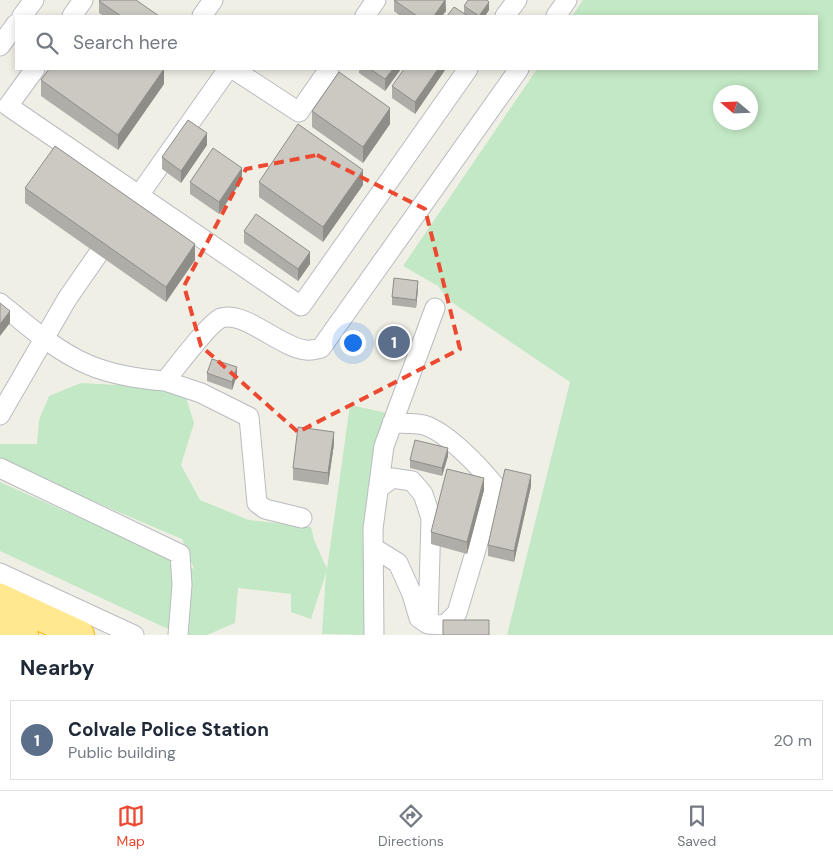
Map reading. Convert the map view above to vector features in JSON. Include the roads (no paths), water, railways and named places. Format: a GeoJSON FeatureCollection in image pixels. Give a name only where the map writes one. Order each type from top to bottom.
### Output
{"type":"FeatureCollection","features":[{"type":"Feature","properties":{"kind":"highway"},"geometry":{"type":"LineString","coordinates":[[0,598],[80,635]]}},
{"type":"Feature","properties":{"kind":"highway"},"geometry":{"type":"LineString","coordinates":[[0,624],[24,635]]}},
{"type":"Feature","properties":{"kind":"street"},"geometry":{"type":"LineString","coordinates":[[23,15],[34,0]]}},
{"type":"Feature","properties":{"kind":"street"},"geometry":{"type":"LineString","coordinates":[[73,15],[83,0]]}},
{"type":"Feature","properties":{"kind":"street"},"geometry":{"type":"LineString","coordinates":[[203,15],[214,0]]}},
{"type":"Feature","properties":{"kind":"street"},"geometry":{"type":"LineString","coordinates":[[366,15],[376,0]]}},
{"type":"Feature","properties":{"kind":"street"},"geometry":{"type":"LineString","coordinates":[[506,15],[517,0]]}},
{"type":"Feature","properties":{"kind":"street"},"geometry":{"type":"LineString","coordinates":[[557,15],[567,0]]}},
{"type":"Feature","properties":{"kind":"street"},"geometry":{"type":"LineString","coordinates":[[0,46],[15,25]]}},
{"type":"Feature","properties":{"kind":"street"},"geometry":{"type":"LineString","coordinates":[[34,70],[8,106],[301,306],[467,70]]}},
{"type":"Feature","properties":{"kind":"street"},"geometry":{"type":"LineString","coordinates":[[0,415],[67,299],[227,70]]}},
{"type":"Feature","properties":{"kind":"street"},"geometry":{"type":"LineString","coordinates":[[235,70],[299,112],[328,70]]}},
{"type":"Feature","properties":{"kind":"street"},"geometry":{"type":"LineString","coordinates":[[165,381],[201,336],[221,318],[238,317],[282,341],[306,350],[321,348],[517,70]]}},
{"type":"Feature","properties":{"kind":"street"},"geometry":{"type":"LineString","coordinates":[[0,303],[43,338],[89,365],[138,379],[165,381],[201,394],[249,417],[257,503],[265,509],[302,518]]}},
{"type":"Feature","properties":{"kind":"street"},"geometry":{"type":"LineString","coordinates":[[374,635],[373,529],[384,446],[435,308]]}},
{"type":"Feature","properties":{"kind":"street"},"geometry":{"type":"LineString","coordinates":[[374,548],[398,563],[412,594],[419,618],[428,624],[445,625],[457,613],[495,486],[482,469],[447,438],[424,425],[392,423]]}},
{"type":"Feature","properties":{"kind":"street"},"geometry":{"type":"LineString","coordinates":[[0,468],[180,554],[182,585],[178,635]]}},
{"type":"Feature","properties":{"kind":"street"},"geometry":{"type":"LineString","coordinates":[[378,489],[392,478],[412,481],[424,494],[431,518],[428,624]]}},
{"type":"Feature","properties":{"kind":"street"},"geometry":{"type":"LineString","coordinates":[[0,573],[134,635]]}},
{"type":"Feature","properties":{"kind":"place","name":"Colvale Police Station"},"geometry":{"type":"Point","coordinates":[394,342]}}]}
